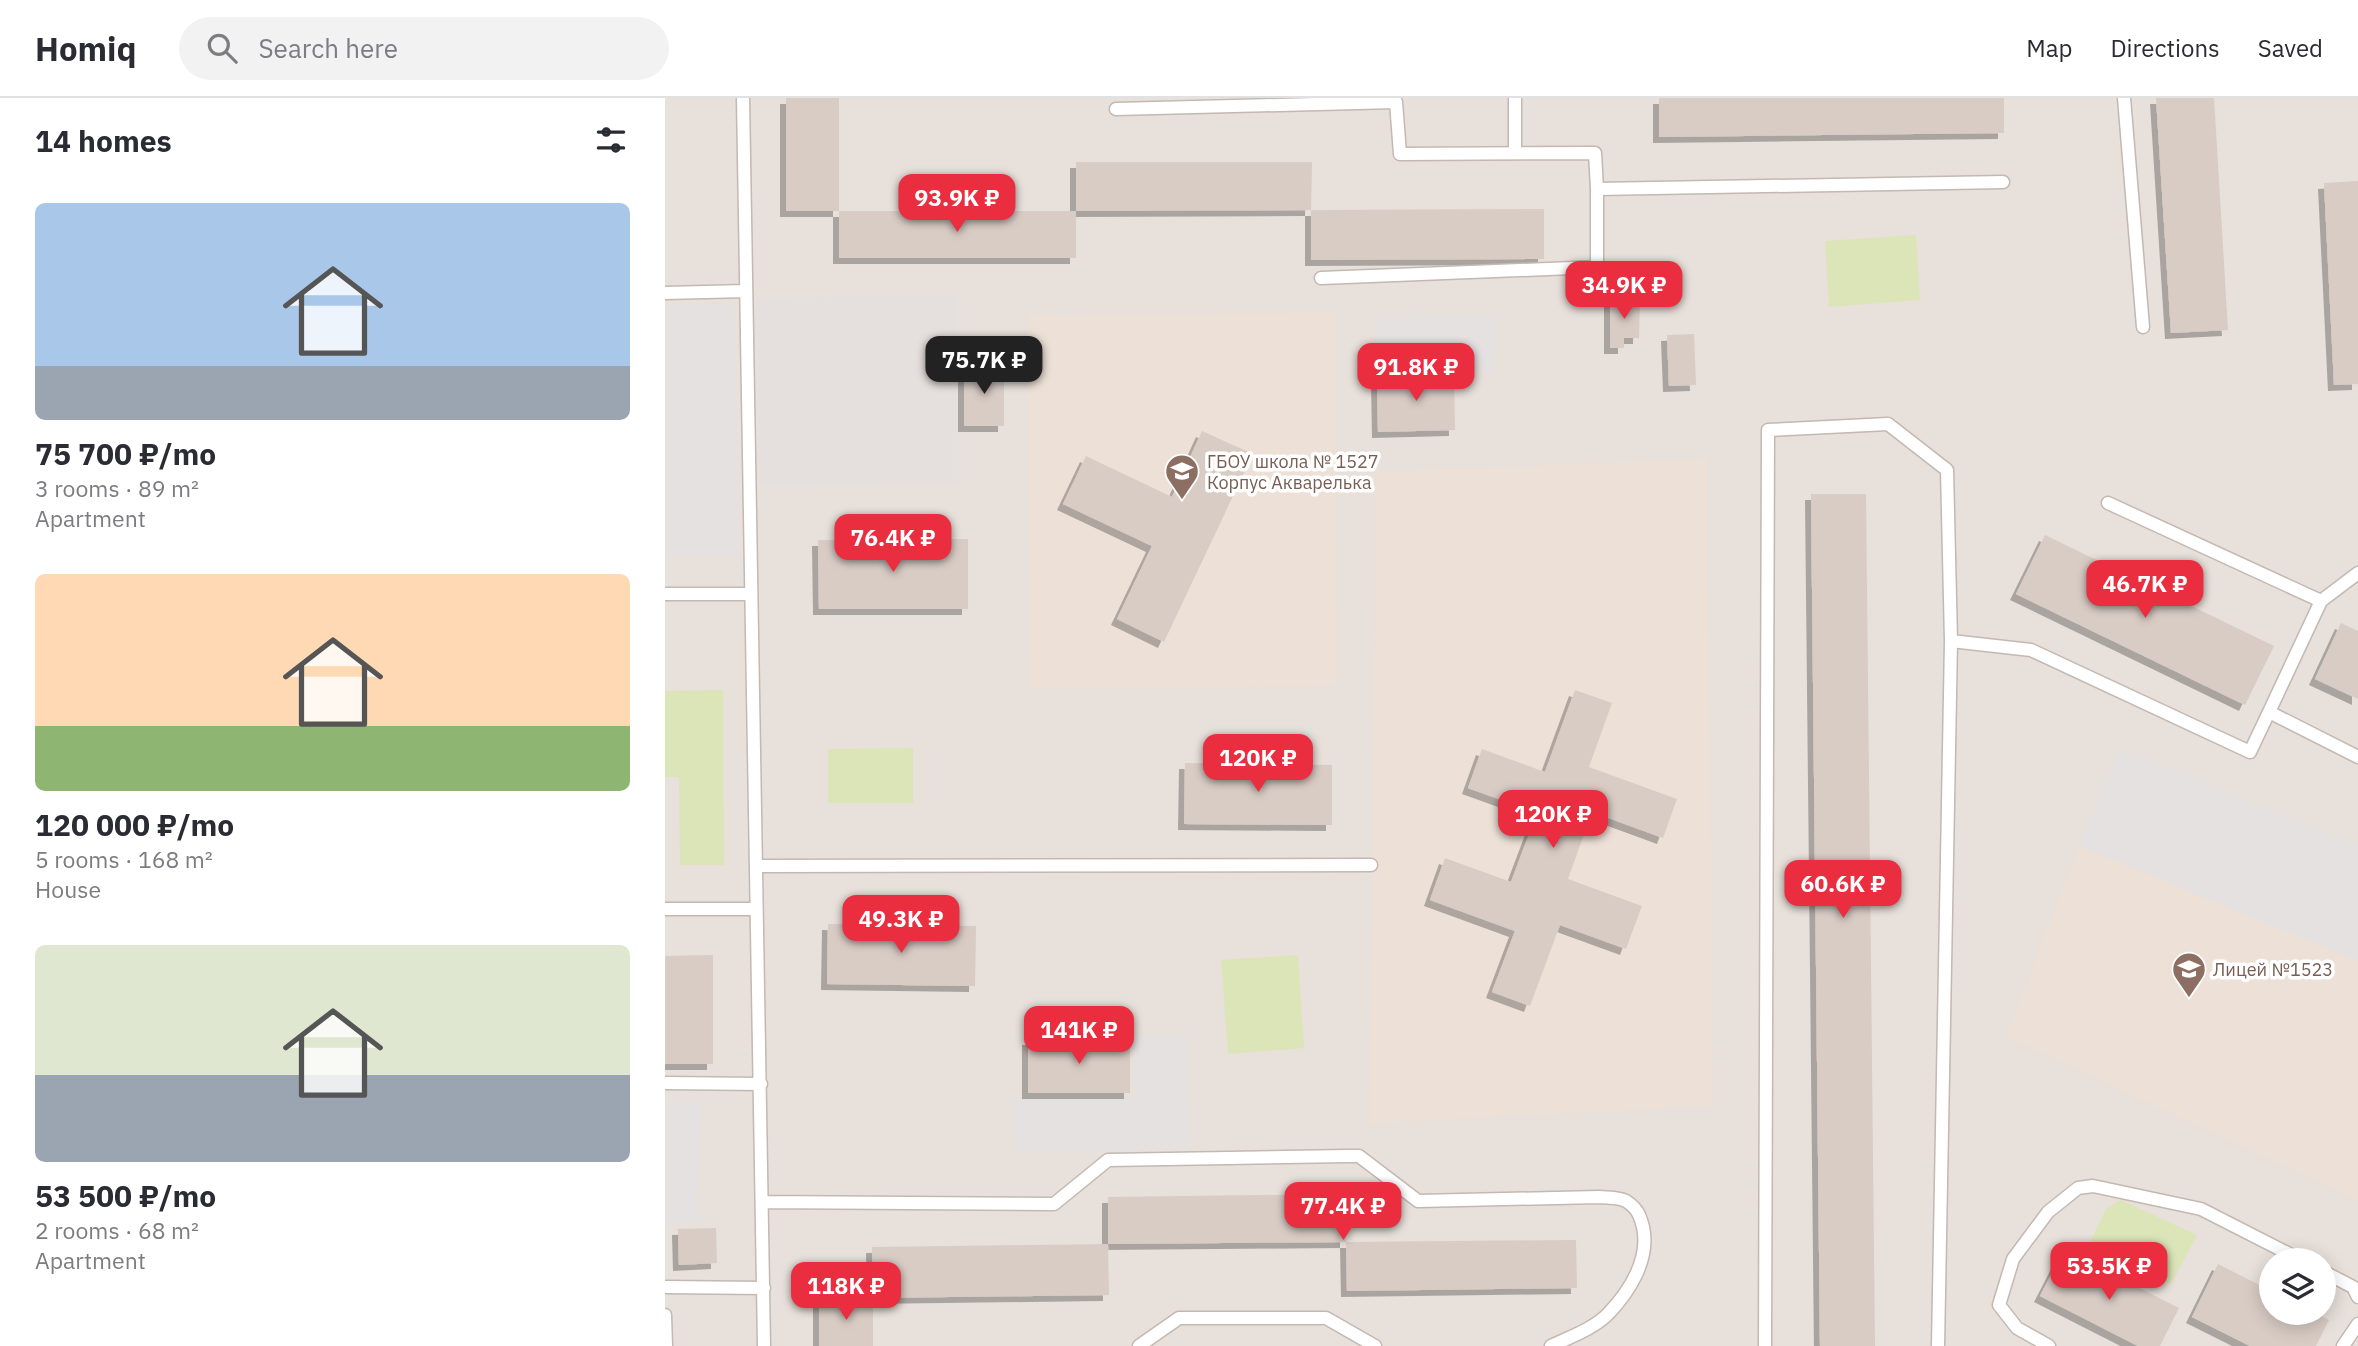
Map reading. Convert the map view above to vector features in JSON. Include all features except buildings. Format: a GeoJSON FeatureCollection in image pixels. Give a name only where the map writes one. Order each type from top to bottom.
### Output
{"type":"FeatureCollection","features":[{"type":"Feature","properties":{"kind":"lane"},"geometry":{"type":"LineString","coordinates":[[743,98],[764,1346]]}},
{"type":"Feature","properties":{"kind":"lane"},"geometry":{"type":"LineString","coordinates":[[1515,98],[1515,153]]}},
{"type":"Feature","properties":{"kind":"lane"},"geometry":{"type":"LineString","coordinates":[[2124,98],[2143,327]]}},
{"type":"Feature","properties":{"kind":"lane"},"geometry":{"type":"LineString","coordinates":[[1116,108],[1396,102],[1401,154],[1595,153],[1597,267],[1321,278]]}},
{"type":"Feature","properties":{"kind":"lane"},"geometry":{"type":"LineString","coordinates":[[1597,190],[2003,183]]}},
{"type":"Feature","properties":{"kind":"lane"},"geometry":{"type":"LineString","coordinates":[[665,293],[746,291]]}},
{"type":"Feature","properties":{"kind":"lane"},"geometry":{"type":"LineString","coordinates":[[1765,1346],[1768,430],[1888,424],[1947,470],[1951,641],[1938,1346]]}},
{"type":"Feature","properties":{"kind":"lane"},"geometry":{"type":"LineString","coordinates":[[2108,503],[2321,601]]}},
{"type":"Feature","properties":{"kind":"lane"},"geometry":{"type":"LineString","coordinates":[[1951,641],[2031,650],[2250,752],[2321,601],[2358,573]]}},
{"type":"Feature","properties":{"kind":"lane"},"geometry":{"type":"LineString","coordinates":[[665,594],[751,594]]}},
{"type":"Feature","properties":{"kind":"lane"},"geometry":{"type":"LineString","coordinates":[[2269,712],[2358,757]]}},
{"type":"Feature","properties":{"kind":"lane"},"geometry":{"type":"LineString","coordinates":[[756,866],[1371,865]]}},
{"type":"Feature","properties":{"kind":"lane"},"geometry":{"type":"LineString","coordinates":[[665,909],[756,909]]}},
{"type":"Feature","properties":{"kind":"lane"},"geometry":{"type":"LineString","coordinates":[[665,1083],[761,1084]]}},
{"type":"Feature","properties":{"kind":"lane"},"geometry":{"type":"LineString","coordinates":[[762,1202],[1054,1204],[1108,1160],[1348,1156],[1359,1156],[1418,1201],[1599,1196],[1624,1200],[1639,1212],[1646,1241],[1639,1271],[1626,1293],[1606,1316],[1583,1331],[1551,1346]]}},
{"type":"Feature","properties":{"kind":"lane"},"geometry":{"type":"LineString","coordinates":[[2049,1346],[2017,1328],[1999,1305],[2013,1259],[2048,1212],[2078,1188],[2093,1186],[2201,1209],[2277,1248]]}},
{"type":"Feature","properties":{"kind":"lane"},"geometry":{"type":"LineString","coordinates":[[2336,1278],[2353,1287],[2358,1297]]}},
{"type":"Feature","properties":{"kind":"lane"},"geometry":{"type":"LineString","coordinates":[[665,1287],[764,1288]]}},
{"type":"Feature","properties":{"kind":"lane"},"geometry":{"type":"LineString","coordinates":[[665,1315],[666,1346]]}},
{"type":"Feature","properties":{"kind":"lane"},"geometry":{"type":"LineString","coordinates":[[1139,1346],[1179,1318],[1326,1318],[1375,1346]]}},
{"type":"Feature","properties":{"kind":"lane"},"geometry":{"type":"LineString","coordinates":[[2343,1346],[2358,1324]]}},
{"type":"Feature","properties":{"kind":"shaded area"},"geometry":{"type":"Polygon","coordinates":[[[665,98],[2358,98],[2358,1346],[665,1346],[665,98]]]}},
{"type":"Feature","properties":{"kind":"shaded area"},"geometry":{"type":"Polygon","coordinates":[[[958,295],[959,485],[759,486],[754,298],[958,295]]]}},
{"type":"Feature","properties":{"kind":"shaded area"},"geometry":{"type":"Polygon","coordinates":[[[734,303],[739,555],[665,557],[665,305],[734,303]]]}},
{"type":"Feature","properties":{"kind":"shaded area","name":"ГБОУ школа № 1527 Корпус Акварелька"},"geometry":{"type":"Polygon","coordinates":[[[1335,313],[1337,686],[1030,688],[1028,315],[1335,313]]]}},
{"type":"Feature","properties":{"kind":"shaded area"},"geometry":{"type":"Polygon","coordinates":[[[1495,316],[1495,373],[1377,375],[1377,318],[1495,316]]]}},
{"type":"Feature","properties":{"kind":"shaded area"},"geometry":{"type":"Polygon","coordinates":[[[1707,459],[1713,1106],[1370,1123],[1376,472],[1707,459]]]}},
{"type":"Feature","properties":{"kind":"shaded area"},"geometry":{"type":"Polygon","coordinates":[[[2120,748],[2358,846],[2358,961],[2079,846],[2120,748]]]}},
{"type":"Feature","properties":{"kind":"shaded area","name":"Лицей №1523"},"geometry":{"type":"Polygon","coordinates":[[[2079,846],[2358,961],[2358,1200],[2006,1036],[2079,846]]]}},
{"type":"Feature","properties":{"kind":"shaded area"},"geometry":{"type":"Polygon","coordinates":[[[1187,1036],[1188,1149],[1016,1151],[1016,1098],[1134,1097],[1135,1037],[1187,1036]]]}},
{"type":"Feature","properties":{"kind":"shaded area"},"geometry":{"type":"Polygon","coordinates":[[[665,1103],[700,1104],[698,1222],[665,1222],[665,1103]]]}},
{"type":"Feature","properties":{"kind":"green space"},"geometry":{"type":"Polygon","coordinates":[[[1916,235],[1920,300],[1829,307],[1825,241],[1916,235]]]}},
{"type":"Feature","properties":{"kind":"green space"},"geometry":{"type":"Polygon","coordinates":[[[723,690],[724,865],[680,865],[679,777],[665,777],[665,691],[723,690]]]}},
{"type":"Feature","properties":{"kind":"green space"},"geometry":{"type":"Polygon","coordinates":[[[913,748],[913,803],[828,803],[828,749],[913,748]]]}},
{"type":"Feature","properties":{"kind":"green space"},"geometry":{"type":"Polygon","coordinates":[[[1298,955],[1304,1048],[1228,1054],[1221,960],[1298,955]]]}},
{"type":"Feature","properties":{"kind":"green space"},"geometry":{"type":"Polygon","coordinates":[[[2121,1200],[2197,1235],[2171,1284],[2090,1242],[2106,1209],[2121,1200]]]}},
{"type":"Feature","properties":{"kind":"place","name":"ГБОУ школа № 1527 Корпус Акварелька"},"geometry":{"type":"Point","coordinates":[1182,501]}},
{"type":"Feature","properties":{"kind":"place","name":"Лицей №1523"},"geometry":{"type":"Point","coordinates":[2189,999]}}]}
